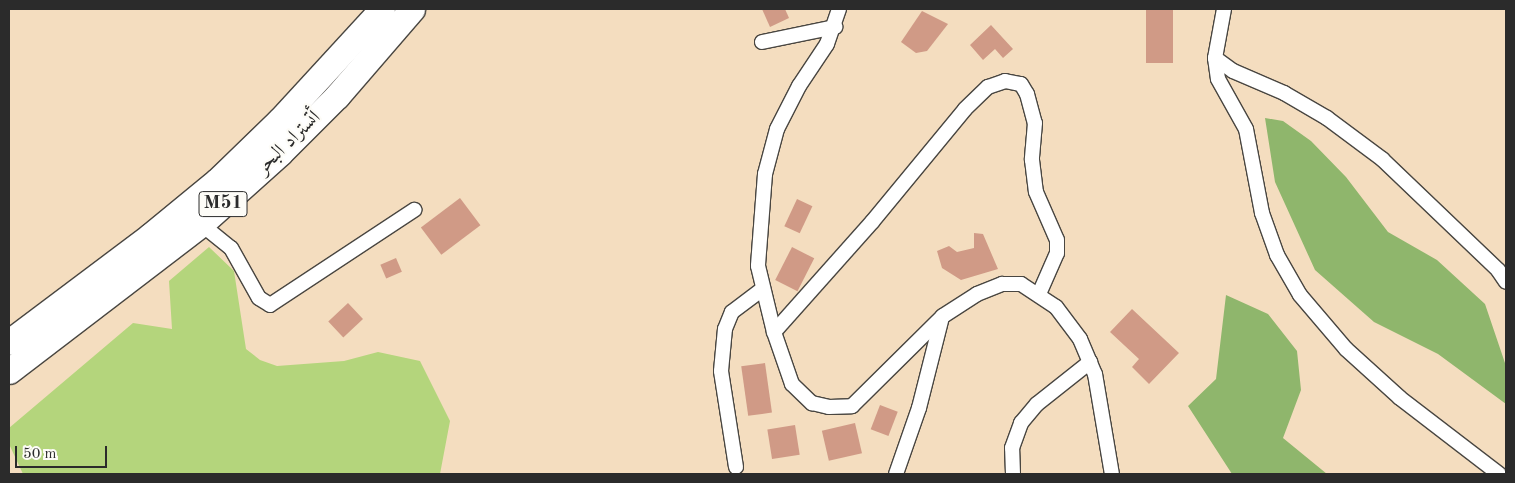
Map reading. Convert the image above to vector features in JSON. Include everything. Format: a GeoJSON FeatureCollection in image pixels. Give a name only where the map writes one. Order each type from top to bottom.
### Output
{"type":"FeatureCollection","features":[{"type":"Feature","properties":{"kind":"highway","name":"أتستراد البحر"},"geometry":{"type":"LineString","coordinates":[[9,342],[150,236],[217,181],[280,120],[382,9]]}},
{"type":"Feature","properties":{"kind":"highway","name":"أتستراد البحر"},"geometry":{"type":"LineString","coordinates":[[9,371],[200,224],[280,153],[337,96],[412,9]]}},
{"type":"Feature","properties":{"kind":"street"},"geometry":{"type":"LineString","coordinates":[[839,9],[835,27],[784,112],[770,151],[759,227],[762,290],[792,384],[812,403],[829,407],[852,406],[943,316],[977,294],[1002,284],[1021,284],[1056,306],[1080,339],[1095,374],[1112,474]]}},
{"type":"Feature","properties":{"kind":"street"},"geometry":{"type":"LineString","coordinates":[[1224,9],[1215,58],[1218,79],[1246,129],[1262,213],[1277,255],[1300,295],[1346,349],[1400,398],[1499,474]]}},
{"type":"Feature","properties":{"kind":"street"},"geometry":{"type":"LineString","coordinates":[[762,42],[835,27]]}},
{"type":"Feature","properties":{"kind":"street"},"geometry":{"type":"LineString","coordinates":[[1215,58],[1233,71],[1284,93],[1328,118],[1382,160],[1484,256],[1506,282]]}},
{"type":"Feature","properties":{"kind":"street"},"geometry":{"type":"LineString","coordinates":[[774,332],[872,222],[965,109],[988,87],[1005,81],[1021,84],[1027,94],[1035,123],[1032,160],[1036,192],[1057,240],[1057,253],[1039,294]]}},
{"type":"Feature","properties":{"kind":"street"},"geometry":{"type":"LineString","coordinates":[[200,224],[231,248],[259,298],[270,305],[414,210]]}},
{"type":"Feature","properties":{"kind":"street"},"geometry":{"type":"LineString","coordinates":[[736,467],[722,371],[725,329],[732,312],[762,290]]}},
{"type":"Feature","properties":{"kind":"street"},"geometry":{"type":"LineString","coordinates":[[896,474],[919,408],[943,316]]}},
{"type":"Feature","properties":{"kind":"street"},"geometry":{"type":"LineString","coordinates":[[1013,474],[1012,448],[1021,423],[1037,404],[1090,362]]}},
{"type":"Feature","properties":{"kind":"green space"},"geometry":{"type":"Polygon","coordinates":[[[1265,118],[1283,121],[1311,141],[1346,177],[1388,232],[1437,260],[1485,304],[1506,366],[1506,404],[1438,354],[1374,322],[1315,270],[1275,182],[1265,118]]]}},
{"type":"Feature","properties":{"kind":"green space"},"geometry":{"type":"Polygon","coordinates":[[[209,247],[234,271],[246,349],[260,360],[277,366],[344,361],[378,352],[420,361],[450,421],[440,474],[23,474],[9,444],[9,428],[133,323],[172,329],[169,281],[209,247]]]}},
{"type":"Feature","properties":{"kind":"green space"},"geometry":{"type":"Polygon","coordinates":[[[1226,295],[1268,314],[1297,351],[1301,390],[1283,438],[1327,474],[1232,474],[1188,406],[1216,379],[1226,295]]]}},
{"type":"Feature","properties":{"kind":"building"},"geometry":{"type":"Polygon","coordinates":[[[762,9],[785,9],[789,18],[770,27],[762,9]]]}},
{"type":"Feature","properties":{"kind":"building"},"geometry":{"type":"Polygon","coordinates":[[[1146,9],[1173,9],[1173,63],[1146,63],[1146,9]]]}},
{"type":"Feature","properties":{"kind":"building"},"geometry":{"type":"Polygon","coordinates":[[[922,11],[948,24],[927,51],[916,53],[901,42],[922,11]]]}},
{"type":"Feature","properties":{"kind":"building"},"geometry":{"type":"Polygon","coordinates":[[[991,25],[1013,49],[1003,58],[995,49],[983,60],[970,45],[991,25]]]}},
{"type":"Feature","properties":{"kind":"building"},"geometry":{"type":"Polygon","coordinates":[[[460,198],[480,225],[441,255],[421,227],[460,198]]]}},
{"type":"Feature","properties":{"kind":"building"},"geometry":{"type":"Polygon","coordinates":[[[797,199],[812,206],[800,233],[784,226],[797,199]]]}},
{"type":"Feature","properties":{"kind":"building"},"geometry":{"type":"Polygon","coordinates":[[[974,233],[983,234],[998,269],[961,280],[942,268],[937,251],[949,246],[957,252],[974,248],[974,233]]]}},
{"type":"Feature","properties":{"kind":"building"},"geometry":{"type":"Polygon","coordinates":[[[792,247],[814,258],[797,291],[775,280],[792,247]]]}},
{"type":"Feature","properties":{"kind":"building"},"geometry":{"type":"Polygon","coordinates":[[[396,258],[402,272],[386,278],[380,265],[396,258]]]}},
{"type":"Feature","properties":{"kind":"building"},"geometry":{"type":"Polygon","coordinates":[[[348,303],[363,319],[343,338],[328,321],[348,303]]]}},
{"type":"Feature","properties":{"kind":"building"},"geometry":{"type":"Polygon","coordinates":[[[1132,309],[1179,353],[1149,384],[1132,367],[1139,359],[1110,332],[1132,309]]]}},
{"type":"Feature","properties":{"kind":"building"},"geometry":{"type":"Polygon","coordinates":[[[765,363],[772,413],[748,416],[741,366],[765,363]]]}},
{"type":"Feature","properties":{"kind":"building"},"geometry":{"type":"Polygon","coordinates":[[[880,405],[898,412],[888,436],[871,429],[880,405]]]}},
{"type":"Feature","properties":{"kind":"building"},"geometry":{"type":"Polygon","coordinates":[[[855,423],[862,453],[829,461],[822,431],[855,423]]]}},
{"type":"Feature","properties":{"kind":"building"},"geometry":{"type":"Polygon","coordinates":[[[795,425],[800,455],[772,459],[767,429],[795,425]]]}}]}
